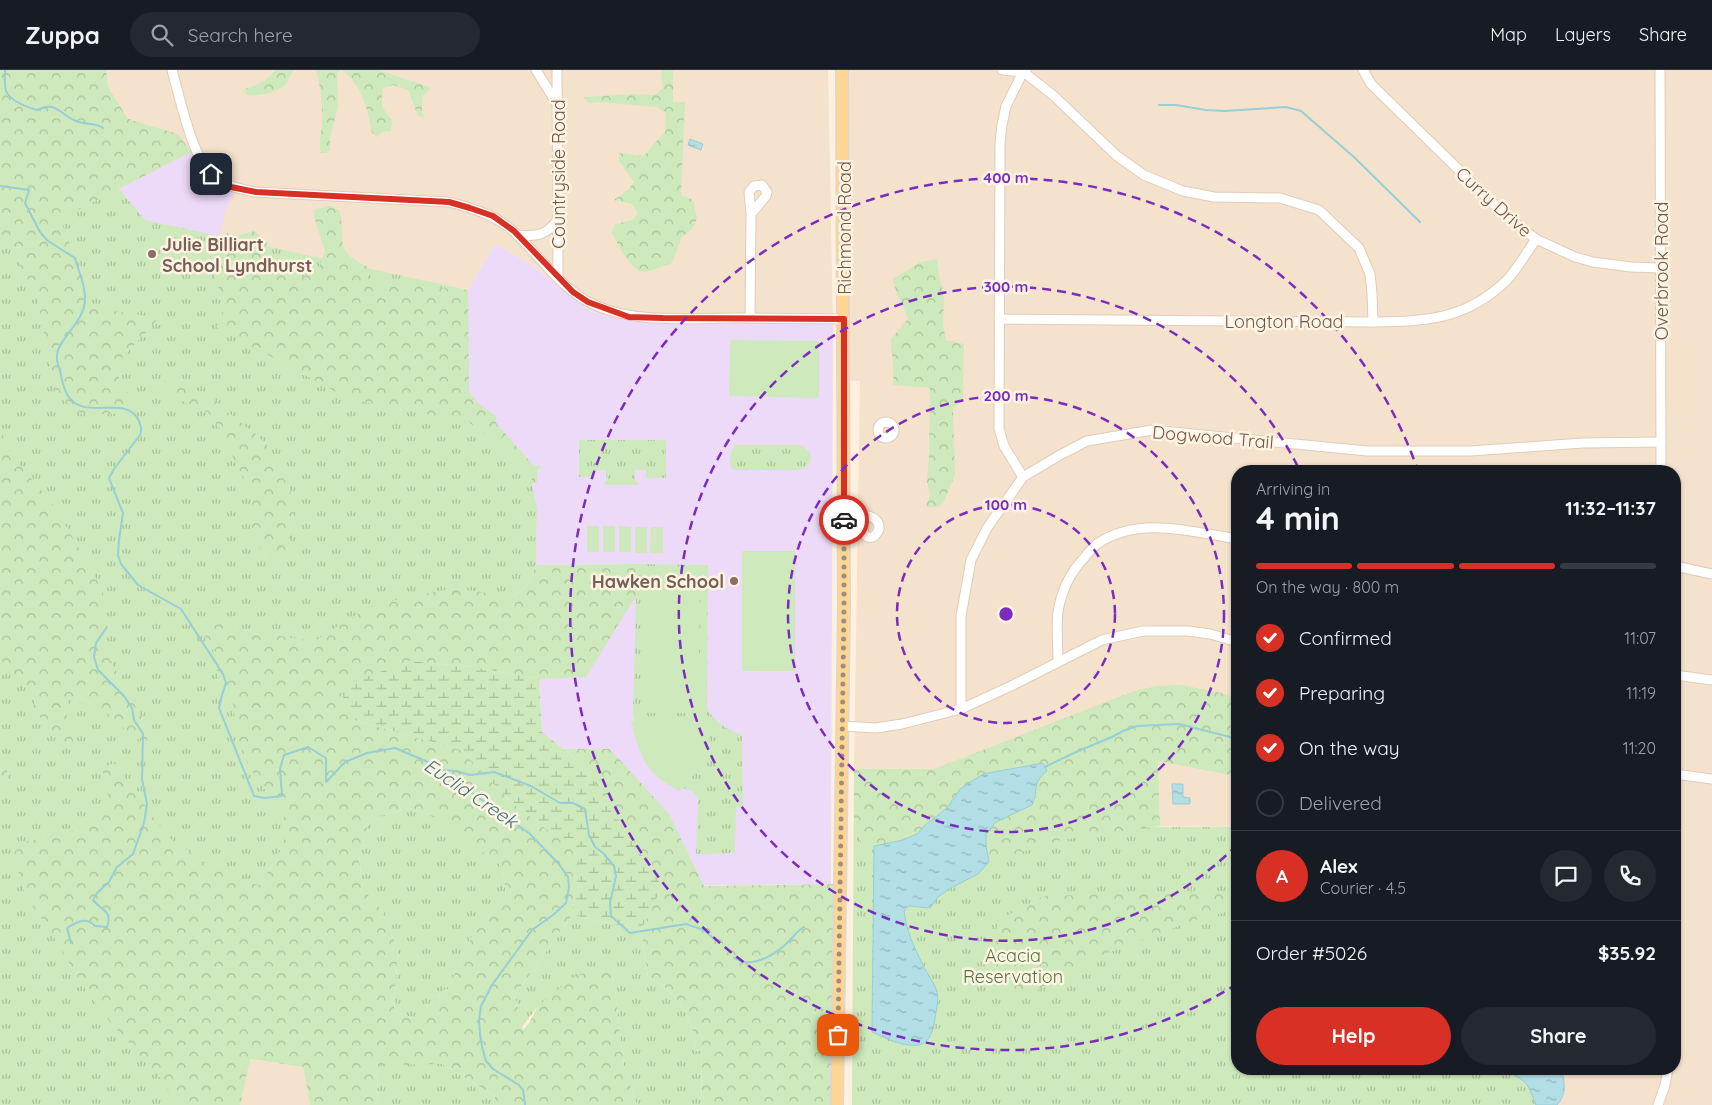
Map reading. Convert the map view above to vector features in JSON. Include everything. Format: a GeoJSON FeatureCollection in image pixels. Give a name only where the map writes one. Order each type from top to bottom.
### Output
{"type":"FeatureCollection","features":[{"type":"Feature","properties":{"kind":"main road","name":"Richmond Road"},"geometry":{"type":"LineString","coordinates":[[837,1105],[844,528],[842,70]]}},
{"type":"Feature","properties":{"kind":"street"},"geometry":{"type":"LineString","coordinates":[[172,70],[196,151],[211,174],[231,187],[256,192],[449,202],[470,208],[493,216],[518,235],[573,292],[588,302],[629,317],[844,319]]}},
{"type":"Feature","properties":{"kind":"street"},"geometry":{"type":"LineString","coordinates":[[536,70],[558,104]]}},
{"type":"Feature","properties":{"kind":"street","name":"Countryside Road"},"geometry":{"type":"LineString","coordinates":[[558,70],[558,278]]}},
{"type":"Feature","properties":{"kind":"street"},"geometry":{"type":"LineString","coordinates":[[1002,70],[1023,71],[1054,96],[1117,156],[1144,175],[1183,190],[1214,197],[1280,198],[1319,210],[1359,248],[1370,274],[1373,322]]}},
{"type":"Feature","properties":{"kind":"street","name":"Curry Drive"},"geometry":{"type":"LineString","coordinates":[[1363,70],[1371,84],[1470,182],[1507,217],[1536,239],[1575,257],[1593,262],[1631,267],[1660,268]]}},
{"type":"Feature","properties":{"kind":"street","name":"Overbrook Road"},"geometry":{"type":"LineString","coordinates":[[1660,70],[1661,465]]}},
{"type":"Feature","properties":{"kind":"street"},"geometry":{"type":"LineString","coordinates":[[1023,71],[1006,106],[1000,143],[999,318],[999,429],[1004,446],[1023,477]]}},
{"type":"Feature","properties":{"kind":"street"},"geometry":{"type":"LineString","coordinates":[[750,318],[752,214]]}},
{"type":"Feature","properties":{"kind":"street"},"geometry":{"type":"LineString","coordinates":[[518,235],[531,236],[543,234],[554,226],[559,218]]}},
{"type":"Feature","properties":{"kind":"street","name":"Longton Road"},"geometry":{"type":"LineString","coordinates":[[999,318],[1421,321],[1455,314],[1486,298],[1508,279],[1536,239]]}},
{"type":"Feature","properties":{"kind":"street","name":"Dogwood Trail"},"geometry":{"type":"LineString","coordinates":[[961,709],[960,616],[971,560],[987,528],[1023,477],[1087,441],[1152,430],[1367,452],[1470,451],[1584,443],[1661,442]]}},
{"type":"Feature","properties":{"kind":"street"},"geometry":{"type":"LineString","coordinates":[[1058,662],[1058,614],[1063,591],[1077,565],[1096,545],[1112,536],[1132,529],[1165,527],[1231,538]]}},
{"type":"Feature","properties":{"kind":"street"},"geometry":{"type":"LineString","coordinates":[[844,528],[863,528]]}},
{"type":"Feature","properties":{"kind":"street"},"geometry":{"type":"LineString","coordinates":[[1681,567],[1712,574]]}},
{"type":"Feature","properties":{"kind":"street"},"geometry":{"type":"LineString","coordinates":[[842,726],[876,728],[902,724],[961,709],[1102,640],[1143,631],[1188,631],[1210,634],[1231,640]]}},
{"type":"Feature","properties":{"kind":"street"},"geometry":{"type":"LineString","coordinates":[[1681,676],[1712,680]]}},
{"type":"Feature","properties":{"kind":"street"},"geometry":{"type":"LineString","coordinates":[[1681,775],[1712,779]]}},
{"type":"Feature","properties":{"kind":"street"},"geometry":{"type":"LineString","coordinates":[[1658,1105],[1667,1075]]}},
{"type":"Feature","properties":{"kind":"shaded area"},"geometry":{"type":"Polygon","coordinates":[[[84,70],[828,70],[833,324],[628,320],[617,318],[590,311],[532,265],[495,244],[468,290],[240,273],[216,327],[126,186],[84,70]]]}},
{"type":"Feature","properties":{"kind":"shaded area"},"geometry":{"type":"Polygon","coordinates":[[[842,70],[1712,70],[1712,1105],[1555,1105],[1539,1075],[1681,1075],[1681,465],[1231,465],[1231,827],[1160,826],[1156,714],[969,778],[933,769],[854,769],[860,381],[844,380],[842,70]]]}},
{"type":"Feature","properties":{"kind":"shaded area"},"geometry":{"type":"Polygon","coordinates":[[[191,152],[205,176],[234,192],[225,213],[219,236],[240,273],[60,219],[191,152]]]}},
{"type":"Feature","properties":{"kind":"shaded area","name":"Hawken School"},"geometry":{"type":"Polygon","coordinates":[[[495,244],[532,265],[590,311],[617,318],[628,320],[833,324],[831,884],[662,886],[582,764],[542,732],[539,679],[586,676],[636,564],[536,565],[537,509],[469,422],[468,290],[495,244]]]}},
{"type":"Feature","properties":{"kind":"shaded area"},"geometry":{"type":"Polygon","coordinates":[[[249,1059],[303,1067],[310,1105],[240,1105],[249,1059]]]}},
{"type":"Feature","properties":{"kind":"green space"},"geometry":{"type":"Polygon","coordinates":[[[0,70],[19,70],[145,220],[468,290],[469,422],[532,474],[537,509],[536,565],[530,582],[462,641],[267,715],[265,798],[284,816],[284,845],[260,885],[254,1037],[240,1105],[0,1105],[0,70]]]}},
{"type":"Feature","properties":{"kind":"green space"},"geometry":{"type":"Polygon","coordinates":[[[0,70],[106,70],[108,87],[128,119],[178,134],[191,152],[60,219],[95,308],[159,318],[121,359],[118,385],[129,393],[137,407],[114,414],[81,414],[56,392],[36,294],[0,230],[0,70]]]}},
{"type":"Feature","properties":{"kind":"green space"},"geometry":{"type":"Polygon","coordinates":[[[275,70],[294,70],[283,87],[261,95],[246,95],[245,89],[266,80],[275,70]]]}},
{"type":"Feature","properties":{"kind":"green space"},"geometry":{"type":"Polygon","coordinates":[[[316,70],[341,70],[337,74],[338,106],[330,138],[330,150],[326,153],[321,153],[320,150],[322,105],[316,70]]]}},
{"type":"Feature","properties":{"kind":"green space"},"geometry":{"type":"Polygon","coordinates":[[[341,70],[379,70],[431,88],[422,97],[424,117],[418,116],[408,90],[393,85],[383,88],[383,106],[392,120],[391,131],[382,132],[377,137],[372,133],[366,107],[359,90],[354,82],[341,70]]]}},
{"type":"Feature","properties":{"kind":"green space"},"geometry":{"type":"Polygon","coordinates":[[[661,70],[673,70],[673,102],[685,102],[681,195],[693,200],[697,219],[692,229],[682,237],[672,263],[644,272],[639,271],[630,263],[612,233],[615,224],[632,220],[638,213],[632,204],[614,200],[628,190],[634,182],[619,161],[619,153],[643,156],[665,133],[666,113],[657,107],[600,102],[589,103],[584,97],[636,94],[655,95],[663,88],[661,70]]]}},
{"type":"Feature","properties":{"kind":"green space"},"geometry":{"type":"Polygon","coordinates":[[[330,206],[339,210],[344,249],[356,261],[368,267],[367,275],[369,282],[468,290],[469,392],[479,404],[496,416],[496,423],[534,466],[540,465],[540,469],[537,470],[537,482],[532,483],[532,474],[469,422],[349,399],[216,327],[226,304],[211,264],[210,255],[214,239],[228,233],[237,236],[253,231],[268,245],[287,276],[302,277],[319,268],[325,251],[314,217],[315,209],[330,206]]]}},
{"type":"Feature","properties":{"kind":"green space"},"geometry":{"type":"Polygon","coordinates":[[[937,259],[944,296],[943,325],[946,340],[964,344],[963,399],[953,409],[955,475],[943,503],[937,507],[926,507],[930,494],[927,482],[930,388],[893,385],[891,339],[908,319],[893,279],[921,262],[937,259]]]}},
{"type":"Feature","properties":{"kind":"green space"},"geometry":{"type":"Polygon","coordinates":[[[730,340],[819,341],[819,398],[729,396],[730,340]]]}},
{"type":"Feature","properties":{"kind":"green space"},"geometry":{"type":"Polygon","coordinates":[[[162,380],[191,388],[209,397],[266,443],[293,497],[294,516],[291,538],[282,557],[273,559],[262,551],[251,536],[250,521],[253,510],[251,492],[235,462],[225,436],[208,412],[192,407],[157,386],[157,383],[162,380]]]}},
{"type":"Feature","properties":{"kind":"green space"},"geometry":{"type":"Polygon","coordinates":[[[0,429],[12,455],[54,506],[103,590],[101,644],[142,718],[149,736],[145,744],[131,735],[101,708],[69,700],[67,716],[77,740],[68,745],[43,722],[34,707],[35,690],[22,686],[0,659],[0,429]]]}},
{"type":"Feature","properties":{"kind":"green space"},"geometry":{"type":"Polygon","coordinates":[[[579,440],[666,440],[666,478],[646,478],[646,470],[635,470],[635,481],[638,482],[638,485],[604,485],[604,482],[607,481],[606,470],[595,470],[595,477],[579,477],[579,440]]]}},
{"type":"Feature","properties":{"kind":"green space"},"geometry":{"type":"Polygon","coordinates":[[[800,445],[808,451],[811,459],[807,466],[797,470],[733,470],[730,464],[731,454],[734,446],[800,445]]]}},
{"type":"Feature","properties":{"kind":"green space"},"geometry":{"type":"Polygon","coordinates":[[[587,526],[599,526],[599,552],[587,552],[587,526]]]}},
{"type":"Feature","properties":{"kind":"green space"},"geometry":{"type":"Polygon","coordinates":[[[603,526],[615,526],[615,552],[603,552],[603,526]]]}},
{"type":"Feature","properties":{"kind":"green space"},"geometry":{"type":"Polygon","coordinates":[[[619,526],[631,527],[631,552],[619,552],[619,526]]]}},
{"type":"Feature","properties":{"kind":"green space"},"geometry":{"type":"Polygon","coordinates":[[[635,527],[647,527],[647,553],[635,553],[635,527]]]}},
{"type":"Feature","properties":{"kind":"green space"},"geometry":{"type":"Polygon","coordinates":[[[651,527],[663,527],[663,553],[650,553],[651,527]]]}},
{"type":"Feature","properties":{"kind":"green space"},"geometry":{"type":"Polygon","coordinates":[[[742,551],[795,551],[795,671],[742,671],[742,551]]]}},
{"type":"Feature","properties":{"kind":"green space"},"geometry":{"type":"Polygon","coordinates":[[[637,564],[708,565],[707,709],[714,719],[722,725],[742,735],[743,806],[736,807],[735,853],[696,854],[698,799],[693,792],[676,785],[635,726],[633,713],[637,564]]]}},
{"type":"Feature","properties":{"kind":"green space"},"geometry":{"type":"Polygon","coordinates":[[[637,564],[636,596],[586,677],[539,679],[474,667],[409,661],[354,720],[461,750],[511,802],[581,855],[572,915],[515,995],[523,1030],[538,1006],[572,978],[601,966],[612,966],[624,1066],[637,1105],[493,1105],[495,1096],[442,1064],[377,1065],[378,1105],[310,1105],[303,1067],[250,1059],[240,1105],[176,1105],[163,1081],[98,1008],[52,933],[26,897],[13,854],[17,843],[60,835],[101,821],[110,803],[102,768],[114,763],[168,837],[212,867],[245,883],[260,885],[284,845],[284,816],[265,798],[265,790],[250,769],[237,736],[233,704],[220,684],[212,646],[192,616],[258,633],[315,641],[376,604],[454,588],[513,597],[530,582],[536,565],[637,564]],[[410,808],[369,819],[359,859],[363,889],[381,910],[398,950],[394,1011],[416,1019],[450,984],[473,934],[506,896],[503,867],[436,818],[410,808]]]}},
{"type":"Feature","properties":{"kind":"green space"},"geometry":{"type":"Polygon","coordinates":[[[647,568],[700,569],[699,668],[705,668],[706,708],[701,713],[646,713],[647,568]]]}},
{"type":"Feature","properties":{"kind":"green space"},"geometry":{"type":"Polygon","coordinates":[[[409,661],[474,667],[539,679],[542,732],[582,764],[662,886],[641,930],[572,915],[580,855],[511,802],[461,750],[354,720],[339,687],[409,661]]]}},
{"type":"Feature","properties":{"kind":"green space"},"geometry":{"type":"Polygon","coordinates":[[[1181,685],[1231,696],[1231,775],[1158,761],[1160,826],[1061,840],[989,862],[986,834],[996,822],[1022,810],[1035,798],[1037,783],[1047,771],[960,789],[947,808],[917,834],[903,840],[874,846],[860,846],[860,826],[854,826],[854,769],[934,769],[1134,691],[1157,686],[1181,685]]]}},
{"type":"Feature","properties":{"kind":"green space"},"geometry":{"type":"Polygon","coordinates":[[[631,721],[706,721],[709,724],[709,751],[703,764],[680,791],[662,781],[654,774],[644,760],[631,721]]]}},
{"type":"Feature","properties":{"kind":"green space"},"geometry":{"type":"Polygon","coordinates":[[[564,749],[610,749],[669,814],[704,886],[840,884],[837,1105],[701,1105],[702,1051],[695,1051],[692,1028],[688,1017],[683,1007],[668,990],[648,977],[641,930],[662,886],[582,764],[564,749]]]}},
{"type":"Feature","properties":{"kind":"green space"},"geometry":{"type":"Polygon","coordinates":[[[0,757],[7,765],[7,785],[0,781],[0,757]]]}},
{"type":"Feature","properties":{"kind":"green space","name":"Acacia Reservation"},"geometry":{"type":"Polygon","coordinates":[[[854,769],[920,826],[1231,827],[1231,1075],[1539,1075],[1555,1105],[852,1105],[854,769]]]}},
{"type":"Feature","properties":{"kind":"green space"},"geometry":{"type":"Polygon","coordinates":[[[410,808],[437,818],[503,867],[506,896],[473,934],[450,984],[416,1019],[394,1011],[398,950],[381,910],[363,890],[359,858],[369,819],[410,808]]]}},
{"type":"Feature","properties":{"kind":"green space"},"geometry":{"type":"Polygon","coordinates":[[[1224,891],[1224,913],[1203,917],[1089,960],[1014,1004],[995,966],[997,921],[1043,896],[1224,891]]]}},
{"type":"Feature","properties":{"kind":"green space"},"geometry":{"type":"Polygon","coordinates":[[[572,915],[641,930],[648,977],[668,990],[676,998],[692,1027],[695,1051],[702,1051],[701,1105],[637,1105],[624,1066],[612,966],[538,1006],[522,1027],[515,995],[572,915]]]}},
{"type":"Feature","properties":{"kind":"green space"},"geometry":{"type":"Polygon","coordinates":[[[377,1064],[442,1064],[495,1096],[493,1105],[378,1105],[377,1064]]]}},
{"type":"Feature","properties":{"kind":"water"},"geometry":{"type":"Polygon","coordinates":[[[690,139],[703,144],[701,150],[688,145],[690,139]]]}},
{"type":"Feature","properties":{"kind":"water"},"geometry":{"type":"Polygon","coordinates":[[[1043,763],[1047,771],[1037,784],[1032,805],[996,822],[986,834],[989,862],[978,874],[949,889],[938,897],[930,908],[909,906],[904,911],[914,945],[937,992],[938,1002],[933,1029],[929,1038],[924,1043],[910,1045],[893,1041],[872,1032],[874,846],[903,840],[917,834],[947,808],[960,789],[983,774],[1043,763]]]}},
{"type":"Feature","properties":{"kind":"water"},"geometry":{"type":"Polygon","coordinates":[[[1172,784],[1183,784],[1183,797],[1190,798],[1190,804],[1173,804],[1172,784]]]}},
{"type":"Feature","properties":{"kind":"water"},"geometry":{"type":"Polygon","coordinates":[[[1514,1075],[1562,1075],[1564,1092],[1557,1105],[1536,1105],[1528,1086],[1514,1075]]]}},
{"type":"Feature","properties":{"kind":"waterway"},"geometry":{"type":"LineString","coordinates":[[5,70],[6,91],[15,101],[37,110],[52,107],[76,121],[103,128]]}},
{"type":"Feature","properties":{"kind":"waterway"},"geometry":{"type":"LineString","coordinates":[[1159,105],[1176,105],[1225,111],[1286,107],[1301,111],[1355,158],[1420,222]]}},
{"type":"Feature","properties":{"kind":"waterway","name":"Euclid Creek"},"geometry":{"type":"LineString","coordinates":[[0,186],[29,190],[25,203],[40,232],[48,241],[75,258],[84,288],[85,301],[82,314],[58,350],[57,362],[65,390],[75,403],[84,407],[125,409],[133,413],[139,421],[141,428],[140,435],[109,478],[123,513],[118,555],[121,564],[138,585],[181,609],[223,674],[226,683],[219,708],[254,796],[265,798],[282,796],[280,769],[284,755],[308,747],[326,758],[326,782],[345,762],[367,753],[395,748],[428,762],[529,833],[558,863],[568,877],[569,887],[566,903],[532,930],[492,985],[481,1006],[480,1034],[486,1061],[493,1069],[519,1085],[523,1090],[525,1105]]}},
{"type":"Feature","properties":{"kind":"waterway"},"geometry":{"type":"LineString","coordinates":[[71,943],[67,928],[78,922],[88,921],[95,926],[107,927],[108,914],[93,900],[97,893],[109,882],[117,867],[133,854],[144,823],[147,804],[142,779],[143,734],[134,720],[132,708],[124,696],[98,670],[94,657],[96,643],[107,627]]}},
{"type":"Feature","properties":{"kind":"waterway"},"geometry":{"type":"LineString","coordinates":[[1045,767],[1137,726],[1179,724],[1231,737]]}},
{"type":"Feature","properties":{"kind":"waterway"},"geometry":{"type":"LineString","coordinates":[[441,770],[456,771],[470,775],[494,772],[531,786],[560,803],[573,803],[585,809],[589,835],[595,847],[614,866],[616,876],[610,903],[611,916],[630,933],[686,924],[704,930],[719,943]]}},
{"type":"Feature","properties":{"kind":"waterway"},"geometry":{"type":"LineString","coordinates":[[734,958],[745,962],[764,959],[781,948],[804,927]]}},
{"type":"Feature","properties":{"kind":"way so far"},"geometry":{"type":"LineString","coordinates":[[838,1035],[844,520]]}},
{"type":"Feature","properties":{"kind":"place","name":"Julie Billiart School Lyndhurst"},"geometry":{"type":"Point","coordinates":[152,254]}},
{"type":"Feature","properties":{"kind":"place","name":"Hawken School"},"geometry":{"type":"Point","coordinates":[734,581]}},
{"type":"Feature","properties":{"kind":"route"},"geometry":{"type":"LineString","coordinates":[[211,174],[231,187],[256,192],[449,202],[470,208],[493,216],[514,231],[573,292],[588,302],[629,317],[844,319],[844,520]]}}]}
